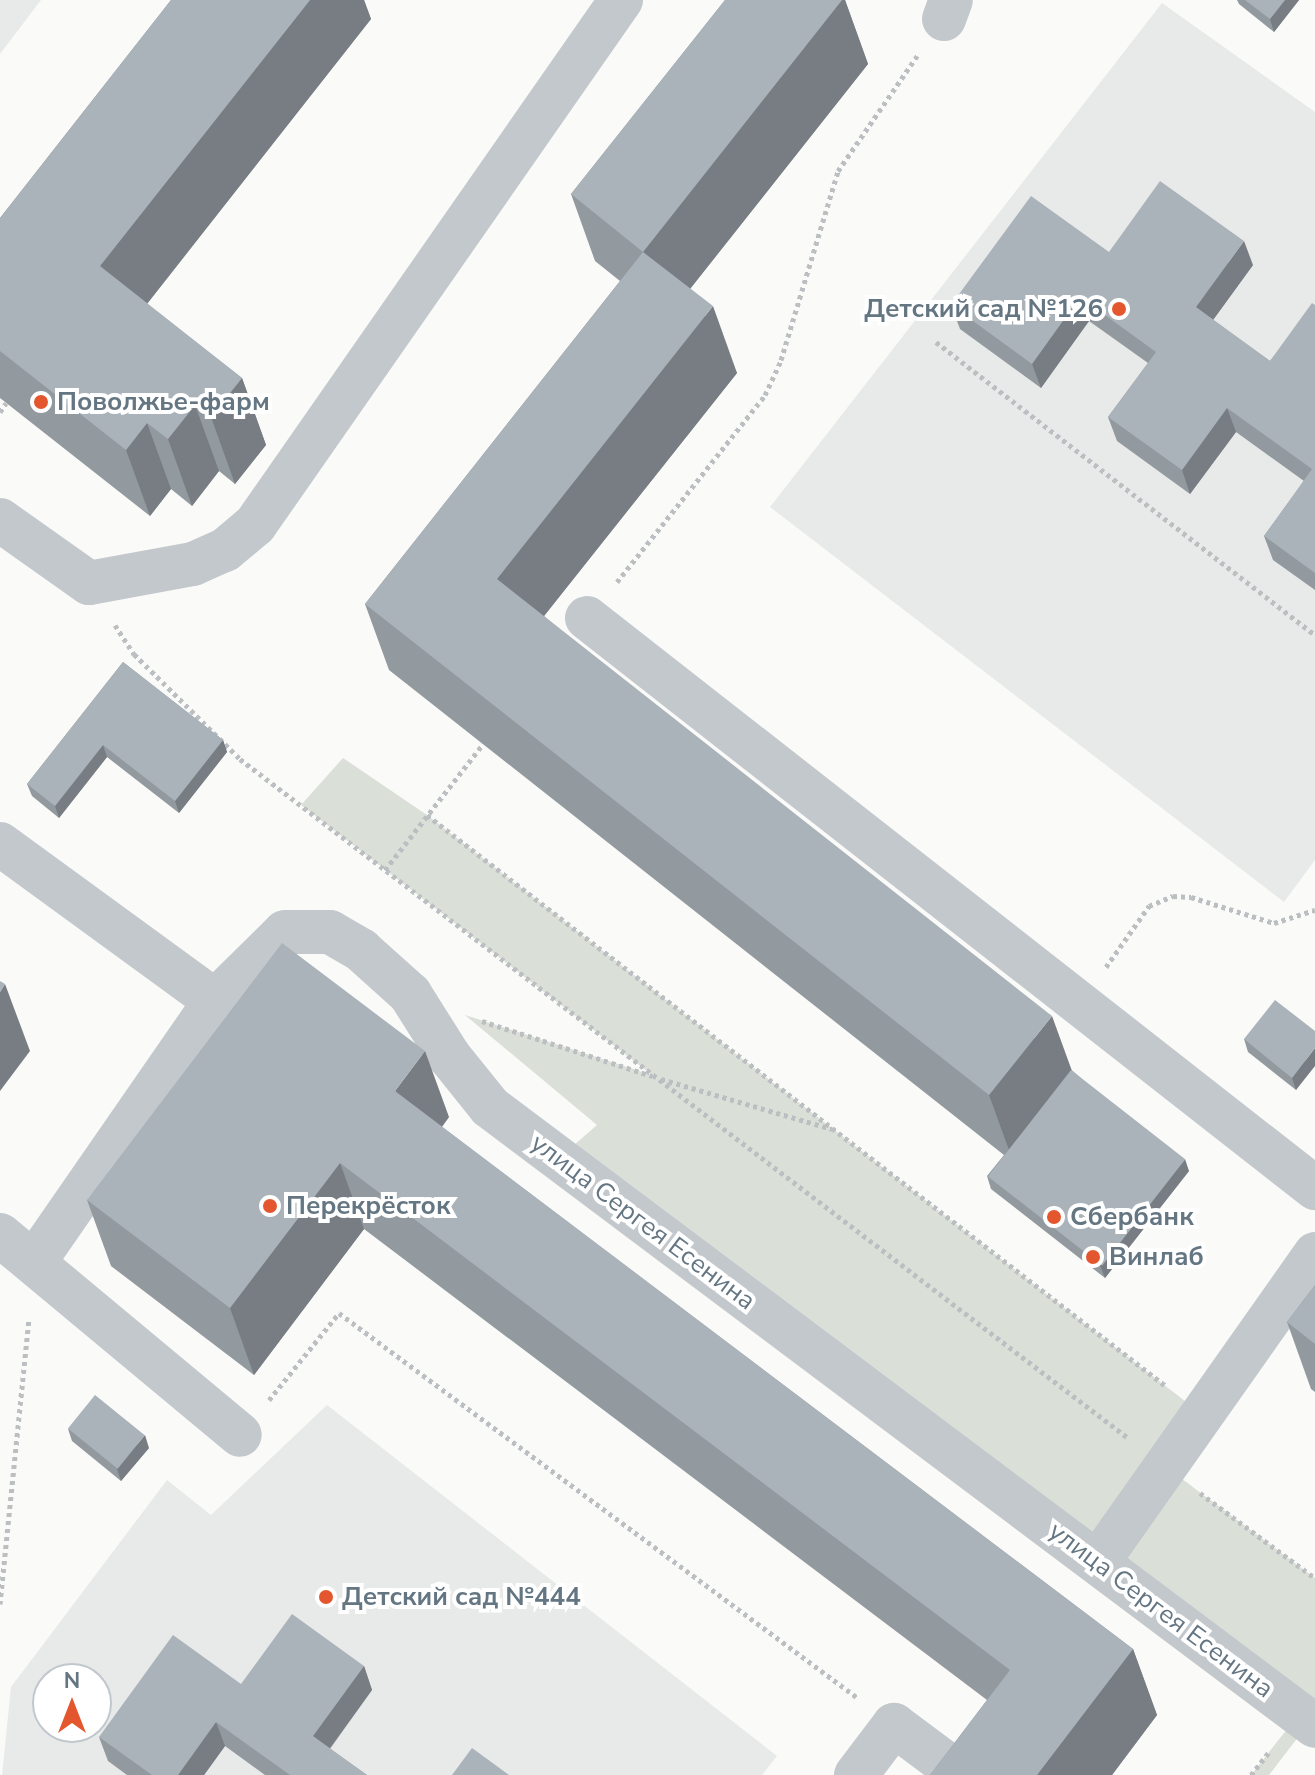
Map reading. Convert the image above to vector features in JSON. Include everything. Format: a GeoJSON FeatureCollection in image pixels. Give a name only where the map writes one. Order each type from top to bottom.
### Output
{"type":"FeatureCollection","features":[{"type":"Feature","properties":{"kind":"lane"},"geometry":{"type":"LineString","coordinates":[[0,520],[89,583],[193,564],[225,550],[255,525],[621,0]]}},
{"type":"Feature","properties":{"kind":"lane"},"geometry":{"type":"LineString","coordinates":[[587,618],[1315,1188]]}},
{"type":"Feature","properties":{"kind":"lane"},"geometry":{"type":"LineString","coordinates":[[0,844],[215,1001]]}},
{"type":"Feature","properties":{"kind":"lane","name":"улица Сергея Есенина"},"geometry":{"type":"LineString","coordinates":[[35,1261],[215,1001],[285,932],[330,932],[361,950],[410,994],[449,1056],[490,1107],[1315,1726]]}},
{"type":"Feature","properties":{"kind":"lane"},"geometry":{"type":"LineString","coordinates":[[0,1235],[35,1261],[240,1435]]}},
{"type":"Feature","properties":{"kind":"lane"},"geometry":{"type":"LineString","coordinates":[[1098,1562],[1315,1254]]}},
{"type":"Feature","properties":{"kind":"lane"},"geometry":{"type":"LineString","coordinates":[[856,1775],[894,1725],[961,1775]]}},
{"type":"Feature","properties":{"kind":"path"},"geometry":{"type":"LineString","coordinates":[[587,618],[765,395],[781,360],[838,171],[948,9]]}},
{"type":"Feature","properties":{"kind":"path"},"geometry":{"type":"LineString","coordinates":[[936,342],[1315,635]]}},
{"type":"Feature","properties":{"kind":"path"},"geometry":{"type":"LineString","coordinates":[[0,412],[6,403]]}},
{"type":"Feature","properties":{"kind":"path"},"geometry":{"type":"LineString","coordinates":[[89,583],[134,654],[240,759],[1315,1578]]}},
{"type":"Feature","properties":{"kind":"path"},"geometry":{"type":"LineString","coordinates":[[385,870],[483,744]]}},
{"type":"Feature","properties":{"kind":"path"},"geometry":{"type":"LineString","coordinates":[[427,815],[1203,1415]]}},
{"type":"Feature","properties":{"kind":"path"},"geometry":{"type":"LineString","coordinates":[[1080,1003],[1149,906],[1173,896],[1191,897],[1274,923],[1315,910]]}},
{"type":"Feature","properties":{"kind":"path"},"geometry":{"type":"LineString","coordinates":[[480,1020],[656,1078],[835,1130]]}},
{"type":"Feature","properties":{"kind":"path"},"geometry":{"type":"LineString","coordinates":[[0,1604],[35,1261]]}},
{"type":"Feature","properties":{"kind":"path"},"geometry":{"type":"LineString","coordinates":[[240,1435],[339,1313],[894,1725]]}},
{"type":"Feature","properties":{"kind":"shaded area"},"geometry":{"type":"Polygon","coordinates":[[[0,0],[41,0],[0,54],[0,0]]]}},
{"type":"Feature","properties":{"kind":"shaded area","name":"Детский сад №126"},"geometry":{"type":"Polygon","coordinates":[[[1162,3],[1315,112],[1315,860],[1284,902],[770,507],[1162,3]]]}},
{"type":"Feature","properties":{"kind":"shaded area"},"geometry":{"type":"Polygon","coordinates":[[[343,758],[427,815],[1203,1415],[1166,1467],[1315,1578],[1315,1715],[1269,1775],[1251,1775],[1299,1714],[574,1145],[597,1125],[465,1015],[652,1075],[301,805],[343,758]]]}},
{"type":"Feature","properties":{"kind":"shaded area","name":"Детский сад №444"},"geometry":{"type":"Polygon","coordinates":[[[327,1405],[777,1756],[762,1775],[2,1775],[11,1687],[167,1480],[211,1515],[327,1405]]]}},
{"type":"Feature","properties":{"kind":"building"},"geometry":{"type":"Polygon","coordinates":[[[171,0],[310,0],[100,266],[242,378],[211,417],[195,405],[168,439],[147,423],[126,450],[0,351],[0,218],[171,0]]]}},
{"type":"Feature","properties":{"kind":"building"},"geometry":{"type":"Polygon","coordinates":[[[725,0],[842,0],[643,252],[571,194],[725,0]]]}},
{"type":"Feature","properties":{"kind":"building"},"geometry":{"type":"Polygon","coordinates":[[[1245,0],[1285,0],[1270,19],[1245,0]]]}},
{"type":"Feature","properties":{"kind":"building"},"geometry":{"type":"Polygon","coordinates":[[[1160,181],[1244,241],[1196,307],[1270,361],[1312,303],[1315,305],[1315,573],[1264,536],[1312,469],[1227,408],[1182,470],[1108,417],[1156,352],[1080,297],[1032,364],[951,305],[1031,196],[1109,252],[1160,181]]]}},
{"type":"Feature","properties":{"kind":"building"},"geometry":{"type":"Polygon","coordinates":[[[643,252],[713,306],[497,579],[1052,1016],[989,1095],[365,604],[643,252]]]}},
{"type":"Feature","properties":{"kind":"building"},"geometry":{"type":"Polygon","coordinates":[[[123,662],[223,740],[175,801],[103,745],[55,806],[27,784],[123,662]]]}},
{"type":"Feature","properties":{"kind":"building"},"geometry":{"type":"Polygon","coordinates":[[[282,943],[425,1051],[395,1091],[1133,1649],[1037,1775],[930,1775],[1010,1670],[340,1163],[230,1308],[87,1200],[282,943]]]}},
{"type":"Feature","properties":{"kind":"building"},"geometry":{"type":"Polygon","coordinates":[[[1275,1000],[1315,1031],[1315,1048],[1292,1078],[1244,1039],[1275,1000]]]}},
{"type":"Feature","properties":{"kind":"building"},"geometry":{"type":"Polygon","coordinates":[[[1071,1070],[1185,1159],[1102,1266],[988,1176],[1071,1070]]]}},
{"type":"Feature","properties":{"kind":"building"},"geometry":{"type":"Polygon","coordinates":[[[1315,1285],[1315,1344],[1287,1322],[1315,1285]]]}},
{"type":"Feature","properties":{"kind":"building"},"geometry":{"type":"Polygon","coordinates":[[[95,1395],[145,1435],[118,1469],[68,1428],[95,1395]]]}},
{"type":"Feature","properties":{"kind":"building"},"geometry":{"type":"Polygon","coordinates":[[[292,1614],[364,1666],[313,1736],[367,1775],[290,1775],[216,1722],[178,1775],[152,1775],[107,1743],[112,1743],[112,1719],[173,1635],[241,1684],[292,1614]]]}},
{"type":"Feature","properties":{"kind":"building"},"geometry":{"type":"Polygon","coordinates":[[[472,1748],[509,1775],[452,1775],[472,1748]]]}},
{"type":"Feature","properties":{"kind":"place","name":"Детский сад №126"},"geometry":{"type":"Point","coordinates":[1119,309]}},
{"type":"Feature","properties":{"kind":"place","name":"Поволжье-фарм"},"geometry":{"type":"Point","coordinates":[41,402]}},
{"type":"Feature","properties":{"kind":"place","name":"Перекрёсток"},"geometry":{"type":"Point","coordinates":[270,1206]}},
{"type":"Feature","properties":{"kind":"place","name":"Сбербанк"},"geometry":{"type":"Point","coordinates":[1054,1217]}},
{"type":"Feature","properties":{"kind":"place","name":"Винлаб"},"geometry":{"type":"Point","coordinates":[1093,1257]}},
{"type":"Feature","properties":{"kind":"place","name":"Детский сад №444"},"geometry":{"type":"Point","coordinates":[326,1597]}}]}
